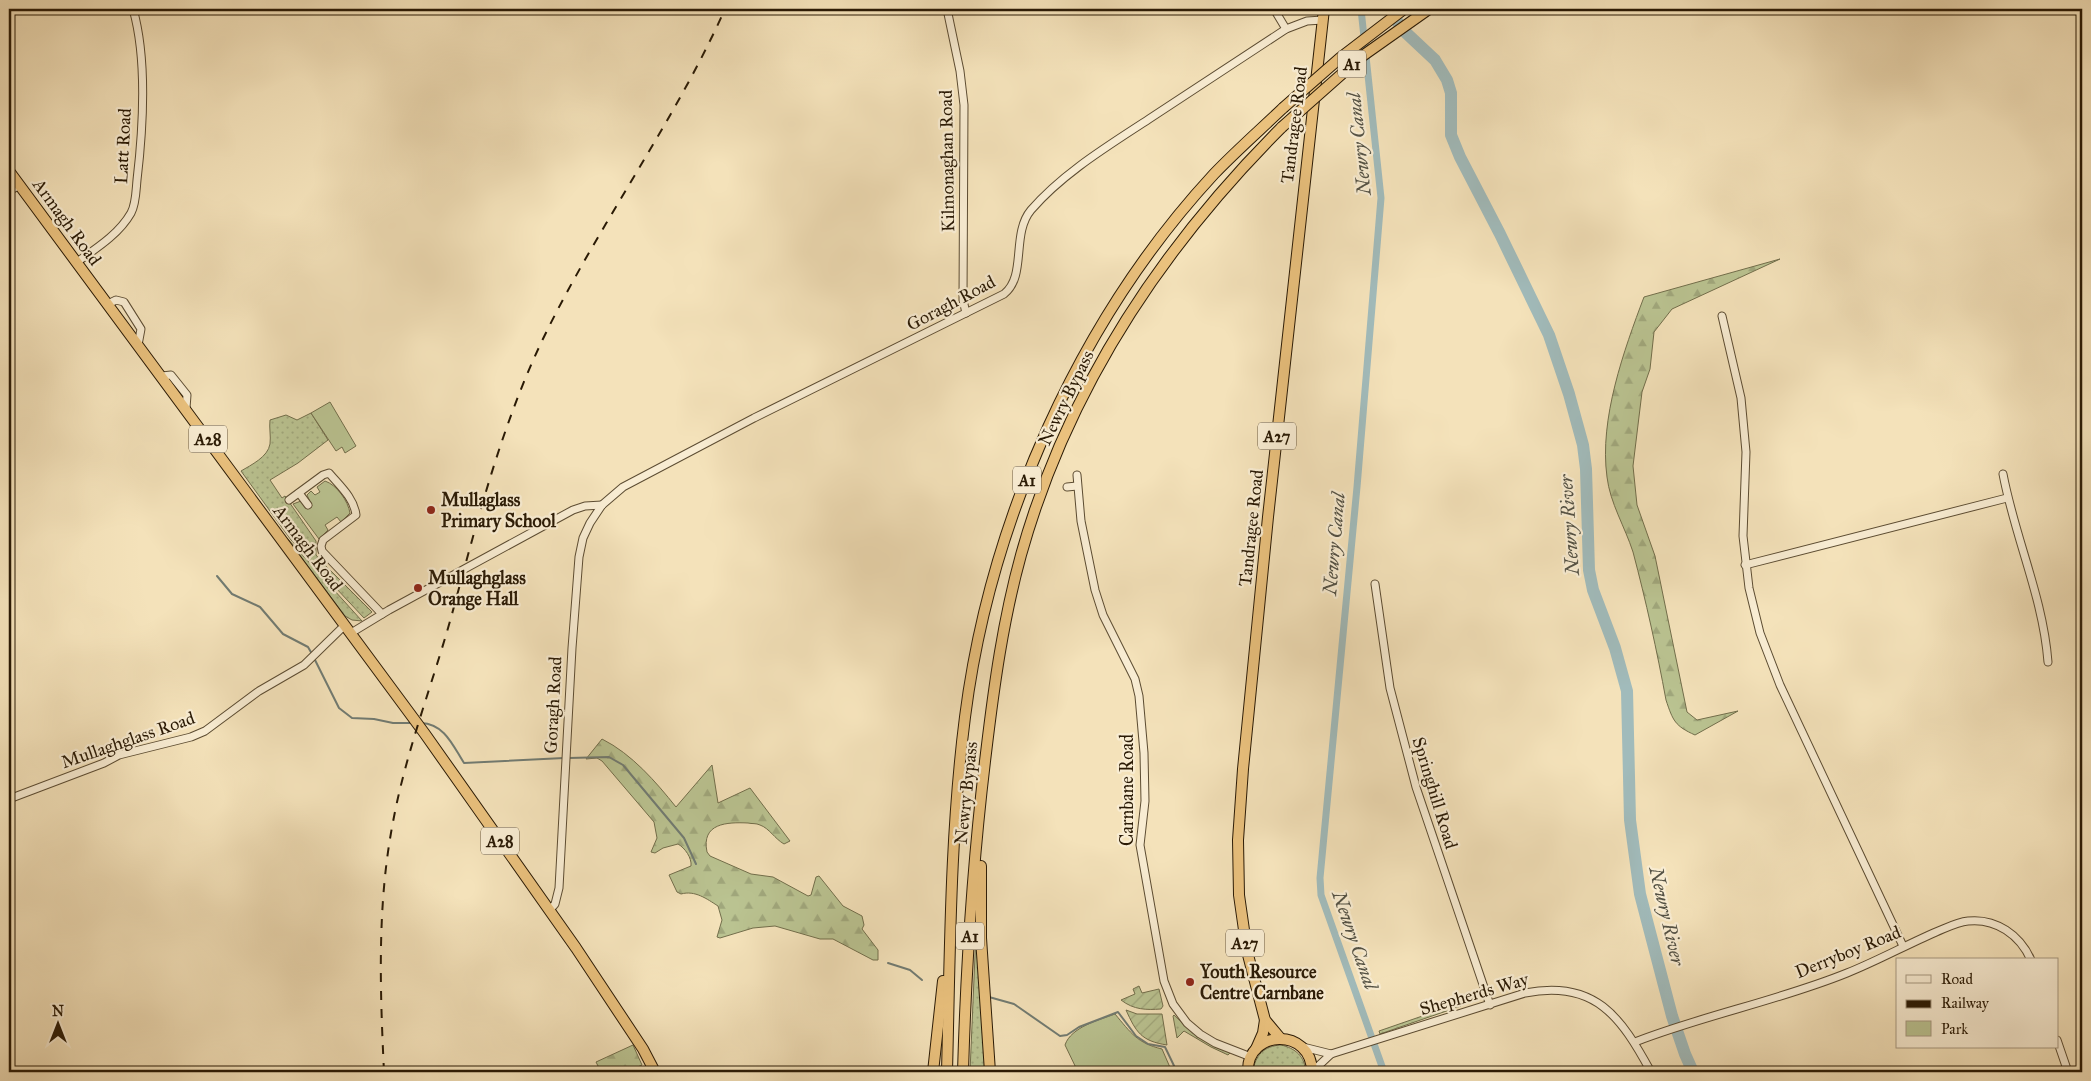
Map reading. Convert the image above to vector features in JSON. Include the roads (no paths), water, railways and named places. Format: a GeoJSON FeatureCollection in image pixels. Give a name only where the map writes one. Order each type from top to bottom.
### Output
{"type":"FeatureCollection","features":[{"type":"Feature","properties":{"kind":"highway","name":"Tandragee Road"},"geometry":{"type":"LineString","coordinates":[[1282,1039],[1265,1020],[1243,930],[1238,880],[1239,818],[1269,507],[1324,9]]}},
{"type":"Feature","properties":{"kind":"highway","name":"Newry Bypass"},"geometry":{"type":"LineString","coordinates":[[947,1072],[951,927],[959,765],[972,671],[992,582],[1026,482],[1057,407],[1093,342],[1130,282],[1185,209],[1215,174],[1283,108],[1340,58],[1404,9]]}},
{"type":"Feature","properties":{"kind":"highway","name":"Newry Bypass"},"geometry":{"type":"LineString","coordinates":[[962,1072],[980,800],[995,682],[1008,609],[1022,553],[1065,434],[1114,338],[1163,264],[1239,170],[1282,127],[1361,57],[1429,9]]}},
{"type":"Feature","properties":{"kind":"highway","name":"Armagh Road"},"geometry":{"type":"LineString","coordinates":[[9,171],[186,408],[425,734],[576,948],[643,1049],[655,1072]]}},
{"type":"Feature","properties":{"kind":"highway"},"geometry":{"type":"LineString","coordinates":[[980,800],[981,938],[990,1072]]}},
{"type":"Feature","properties":{"kind":"highway"},"geometry":{"type":"LineString","coordinates":[[933,1072],[951,927]]}},
{"type":"Feature","properties":{"kind":"highway"},"geometry":{"type":"LineString","coordinates":[[1248,1072],[1253,1054],[1263,1033],[1265,1020]]}},
{"type":"Feature","properties":{"kind":"highway"},"geometry":{"type":"LineString","coordinates":[[1253,1054],[1272,1040],[1282,1039]]}},
{"type":"Feature","properties":{"kind":"highway","name":"A27"},"geometry":{"type":"LineString","coordinates":[[1282,1039],[1292,1041],[1301,1046]]}},
{"type":"Feature","properties":{"kind":"highway"},"geometry":{"type":"LineString","coordinates":[[1301,1046],[1311,1062],[1313,1072]]}},
{"type":"Feature","properties":{"kind":"street","name":"Latt Road"},"geometry":{"type":"LineString","coordinates":[[78,262],[107,241],[132,212],[140,152],[142,77],[133,9]]}},
{"type":"Feature","properties":{"kind":"street","name":"Kilmonaghan Road"},"geometry":{"type":"LineString","coordinates":[[946,9],[960,71],[964,105],[963,300],[966,313]]}},
{"type":"Feature","properties":{"kind":"street"},"geometry":{"type":"LineString","coordinates":[[1274,9],[1286,29]]}},
{"type":"Feature","properties":{"kind":"street","name":"Goragh Road"},"geometry":{"type":"LineString","coordinates":[[549,911],[555,904],[559,888],[579,557],[590,523],[602,505],[623,487],[754,418],[998,298],[1012,287],[1014,283],[1024,222],[1030,212],[1052,189],[1102,150],[1286,29],[1307,21],[1323,20]]}},
{"type":"Feature","properties":{"kind":"street"},"geometry":{"type":"LineString","coordinates":[[9,191],[20,185]]}},
{"type":"Feature","properties":{"kind":"street"},"geometry":{"type":"LineString","coordinates":[[1722,316],[1736,368],[1744,421],[1746,452],[1743,536],[1746,565],[1758,625],[1771,666],[1904,946]]}},
{"type":"Feature","properties":{"kind":"street"},"geometry":{"type":"LineString","coordinates":[[289,500],[323,475],[329,473],[355,505],[356,515],[323,540],[322,551],[382,614]]}},
{"type":"Feature","properties":{"kind":"street"},"geometry":{"type":"LineString","coordinates":[[2003,474],[2008,498],[2034,584],[2048,662]]}},
{"type":"Feature","properties":{"kind":"street","name":"Carnbane Road"},"geometry":{"type":"LineString","coordinates":[[1077,475],[1081,521],[1095,590],[1103,615],[1135,679],[1139,696],[1144,753],[1145,801],[1140,845],[1164,981],[1178,1013],[1200,1034],[1215,1043],[1253,1054]]}},
{"type":"Feature","properties":{"kind":"street"},"geometry":{"type":"LineString","coordinates":[[1067,487],[1077,486]]}},
{"type":"Feature","properties":{"kind":"street"},"geometry":{"type":"LineString","coordinates":[[300,493],[308,505]]}},
{"type":"Feature","properties":{"kind":"street"},"geometry":{"type":"LineString","coordinates":[[1746,565],[2008,498]]}},
{"type":"Feature","properties":{"kind":"street"},"geometry":{"type":"LineString","coordinates":[[348,629],[382,614],[573,510],[585,506],[602,505]]}},
{"type":"Feature","properties":{"kind":"street","name":"Springhill Road"},"geometry":{"type":"LineString","coordinates":[[1374,584],[1390,688],[1410,765],[1490,1004]]}},
{"type":"Feature","properties":{"kind":"street","name":"Mullaghglass Road"},"geometry":{"type":"LineString","coordinates":[[9,799],[104,763],[119,755],[205,731],[259,691],[310,660],[348,629]]}},
{"type":"Feature","properties":{"kind":"street","name":"Derryboy Road"},"geometry":{"type":"LineString","coordinates":[[1635,1042],[1845,974],[1904,946],[1952,925],[1966,921],[1992,923],[2017,938],[2030,958]]}},
{"type":"Feature","properties":{"kind":"street","name":"Shepherds Way"},"geometry":{"type":"LineString","coordinates":[[1313,1072],[1331,1054],[1538,990],[1554,989],[1570,992],[1599,1003],[1611,1012],[1635,1042],[1651,1072]]}},
{"type":"Feature","properties":{"kind":"street"},"geometry":{"type":"LineString","coordinates":[[2058,1043],[2068,1072]]}},
{"type":"Feature","properties":{"kind":"street"},"geometry":{"type":"LineString","coordinates":[[1301,1046],[1331,1054]]}},
{"type":"Feature","properties":{"kind":"waterway","name":"Newry Canal"},"geometry":{"type":"LineString","coordinates":[[1361,9],[1381,198],[1357,487],[1320,878],[1321,895],[1384,1072]]}},
{"type":"Feature","properties":{"kind":"waterway","name":"Newry River"},"geometry":{"type":"LineString","coordinates":[[1392,9],[1395,18],[1403,30],[1435,60],[1447,80],[1451,93],[1451,135],[1460,157],[1549,335],[1569,394],[1583,445],[1586,469],[1589,570],[1593,590],[1615,648],[1627,691],[1630,820],[1640,894],[1672,1016],[1693,1072]]}},
{"type":"Feature","properties":{"kind":"waterway"},"geometry":{"type":"LineString","coordinates":[[217,576],[232,594],[260,607],[283,634],[308,647],[312,654]]}},
{"type":"Feature","properties":{"kind":"waterway"},"geometry":{"type":"LineString","coordinates":[[314,658],[339,708],[352,718],[374,719],[393,723],[412,723]]}},
{"type":"Feature","properties":{"kind":"waterway"},"geometry":{"type":"LineString","coordinates":[[421,723],[429,724],[442,732],[452,743],[464,763],[564,758]]}},
{"type":"Feature","properties":{"kind":"waterway"},"geometry":{"type":"LineString","coordinates":[[569,758],[609,757],[623,765],[684,838],[696,864]]}},
{"type":"Feature","properties":{"kind":"waterway"},"geometry":{"type":"LineString","coordinates":[[888,963],[910,970],[922,980]]}},
{"type":"Feature","properties":{"kind":"waterway"},"geometry":{"type":"LineString","coordinates":[[989,997],[1014,1004],[1060,1036],[1067,1035],[1079,1027],[1118,1012],[1136,1036],[1148,1044],[1165,1047],[1177,1072]]}},
{"type":"Feature","properties":{"kind":"railway"},"geometry":{"type":"LineString","coordinates":[[384,1072],[381,1009],[382,915],[384,884],[393,822],[412,743],[445,640],[480,511],[501,443],[526,376],[563,300],[682,94],[725,9]]}},
{"type":"Feature","properties":{"kind":"place","name":"Mullaglass Primary School"},"geometry":{"type":"Point","coordinates":[431,510]}},
{"type":"Feature","properties":{"kind":"place","name":"Mullaghglass Orange Hall"},"geometry":{"type":"Point","coordinates":[418,588]}},
{"type":"Feature","properties":{"kind":"place","name":"Youth Resource Centre Carnbane"},"geometry":{"type":"Point","coordinates":[1190,982]}}]}
